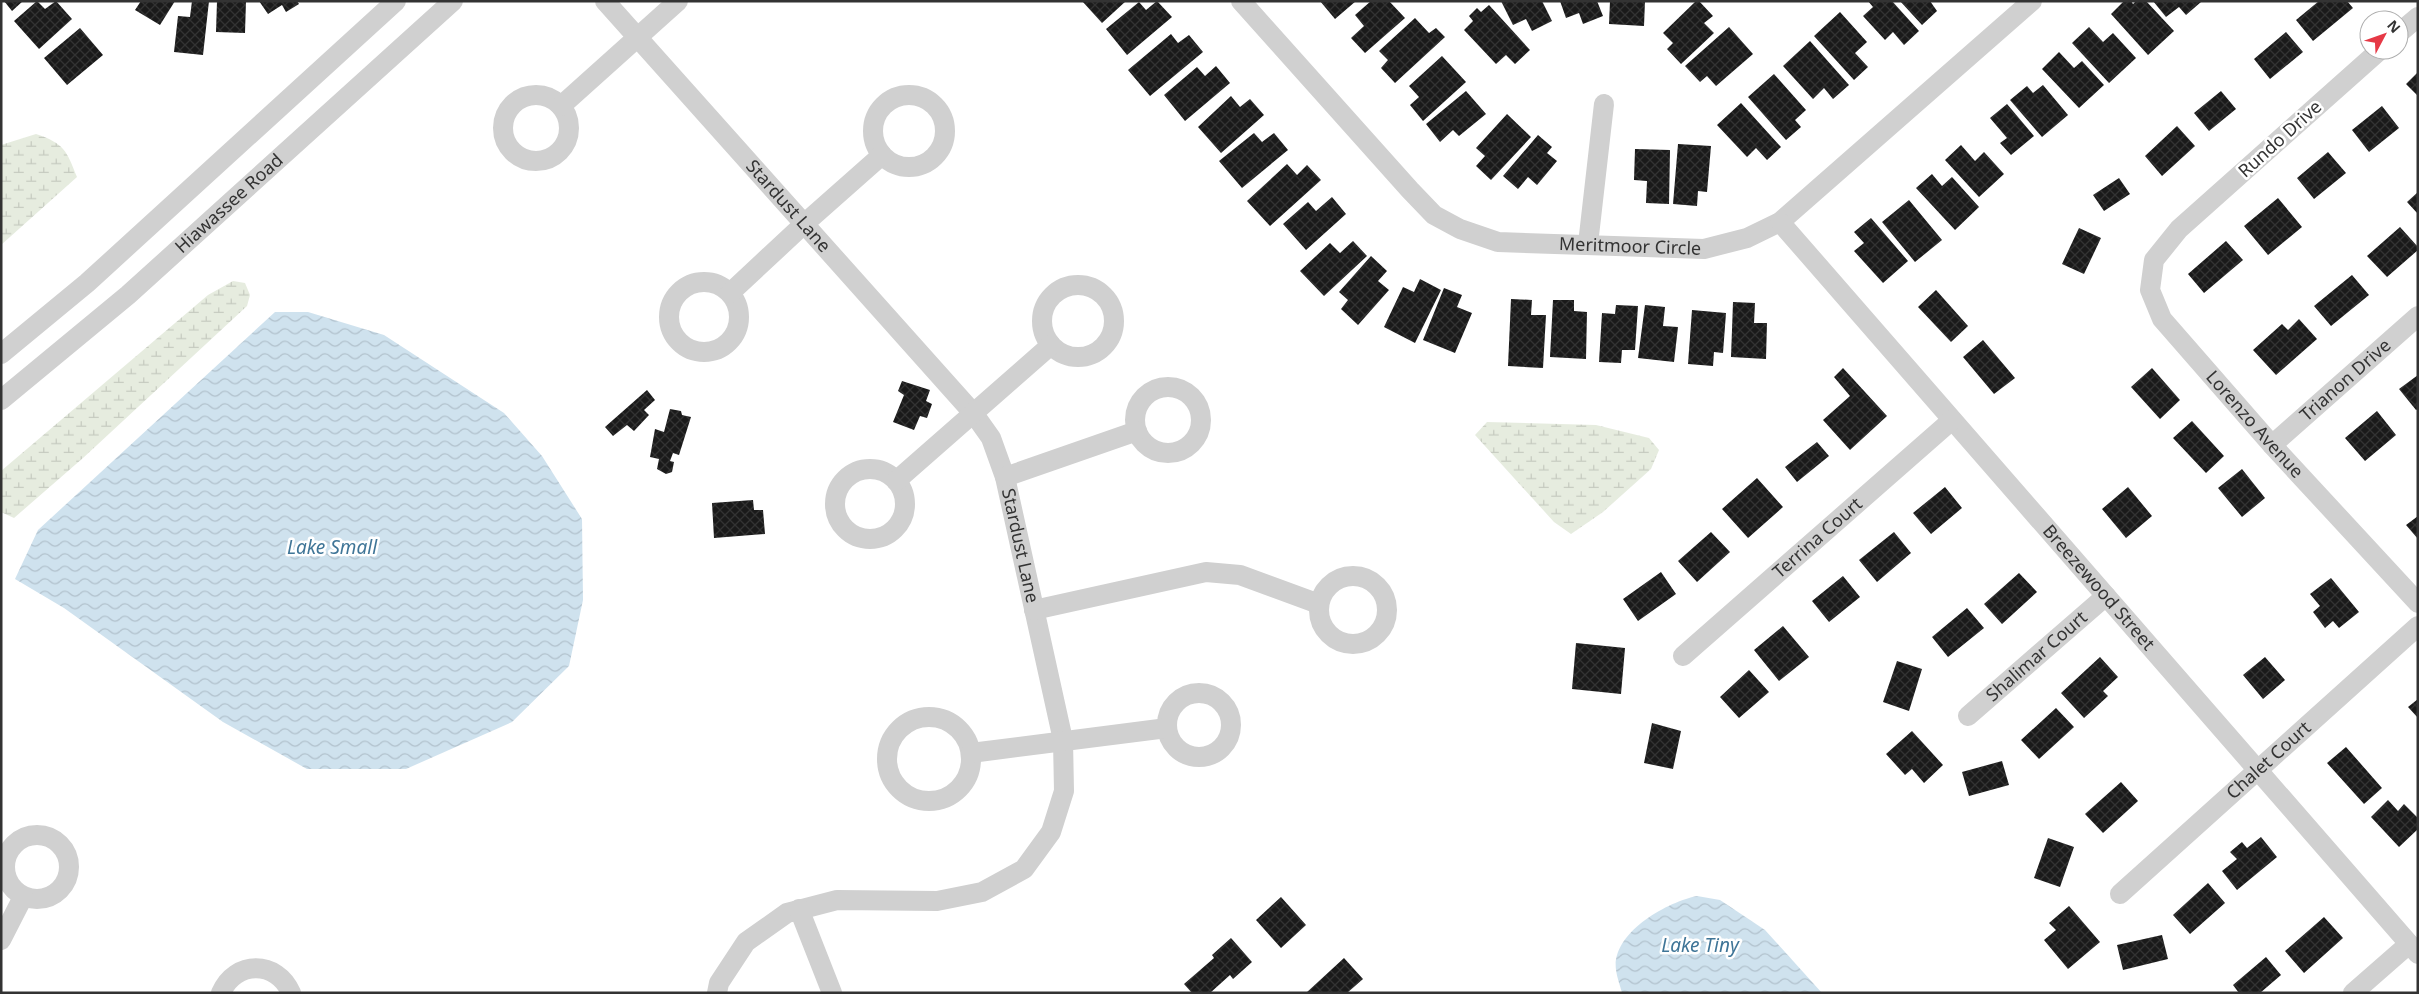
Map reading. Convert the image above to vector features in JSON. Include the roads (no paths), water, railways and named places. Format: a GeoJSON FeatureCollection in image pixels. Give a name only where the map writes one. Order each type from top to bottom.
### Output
{"type":"FeatureCollection","features":[{"type":"Feature","properties":{"kind":"street","name":"Hiawassee Road"},"geometry":{"type":"LineString","coordinates":[[1,354],[87,283],[396,1]]}},
{"type":"Feature","properties":{"kind":"street","name":"Hiawassee Road"},"geometry":{"type":"LineString","coordinates":[[1,400],[128,294],[453,1]]}},
{"type":"Feature","properties":{"kind":"street","name":"Stardust Lane"},"geometry":{"type":"LineString","coordinates":[[605,1],[974,414],[991,438],[1005,477],[1063,740],[1064,791],[1051,832],[1024,869],[1010,879],[982,892],[937,902],[837,900],[787,913],[746,942],[719,983],[717,993]]}},
{"type":"Feature","properties":{"kind":"street"},"geometry":{"type":"LineString","coordinates":[[560,106],[638,39],[678,1]]}},
{"type":"Feature","properties":{"kind":"street","name":"Meritmoor Circle"},"geometry":{"type":"LineString","coordinates":[[1241,1],[1434,215],[1460,229],[1498,242],[1704,248],[1747,238],[1780,222],[2032,1]]}},
{"type":"Feature","properties":{"kind":"street","name":"Rundo Drive"},"geometry":{"type":"LineString","coordinates":[[2179,229],[2369,60]]}},
{"type":"Feature","properties":{"kind":"street"},"geometry":{"type":"LineString","coordinates":[[1588,244],[1604,104]]}},
{"type":"Feature","properties":{"kind":"street"},"geometry":{"type":"LineString","coordinates":[[730,293],[882,155]]}},
{"type":"Feature","properties":{"kind":"street","name":"Breezewood Street"},"geometry":{"type":"LineString","coordinates":[[1780,222],[2413,949]]}},
{"type":"Feature","properties":{"kind":"street","name":"Lorenzo Avenue"},"geometry":{"type":"LineString","coordinates":[[2179,229],[2154,260],[2150,290],[2162,319],[2272,445],[2418,602]]}},
{"type":"Feature","properties":{"kind":"street","name":"Trianon Drive"},"geometry":{"type":"LineString","coordinates":[[2272,445],[2418,316]]}},
{"type":"Feature","properties":{"kind":"street"},"geometry":{"type":"LineString","coordinates":[[896,481],[1051,345]]}},
{"type":"Feature","properties":{"kind":"street","name":"Terrina Court"},"geometry":{"type":"LineString","coordinates":[[1683,656],[1952,420]]}},
{"type":"Feature","properties":{"kind":"street"},"geometry":{"type":"LineString","coordinates":[[1005,477],[1137,431]]}},
{"type":"Feature","properties":{"kind":"street"},"geometry":{"type":"LineString","coordinates":[[1034,610],[1206,572],[1240,575],[1319,604]]}},
{"type":"Feature","properties":{"kind":"street","name":"Shalimar Court"},"geometry":{"type":"LineString","coordinates":[[1968,716],[2106,596]]}},
{"type":"Feature","properties":{"kind":"street","name":"Chalet Court"},"geometry":{"type":"LineString","coordinates":[[2120,894],[2418,626]]}},
{"type":"Feature","properties":{"kind":"street"},"geometry":{"type":"LineString","coordinates":[[922,717],[939,718],[954,725],[965,737],[971,753],[971,769],[964,784],[951,796],[936,802],[919,801],[904,794],[893,782],[887,766],[887,749],[894,734],[906,723],[922,717]]}},
{"type":"Feature","properties":{"kind":"street"},"geometry":{"type":"LineString","coordinates":[[971,753],[1167,728]]}},
{"type":"Feature","properties":{"kind":"street"},"geometry":{"type":"LineString","coordinates":[[1,940],[23,897]]}},
{"type":"Feature","properties":{"kind":"street"},"geometry":{"type":"LineString","coordinates":[[799,909],[832,993]]}},
{"type":"Feature","properties":{"kind":"street"},"geometry":{"type":"LineString","coordinates":[[2353,993],[2413,949]]}},
{"type":"Feature","properties":{"kind":"street"},"geometry":{"type":"LineString","coordinates":[[221,993],[224,984],[235,973],[249,968],[264,968],[277,974],[288,984],[291,993]]}},
{"type":"Feature","properties":{"kind":"water","name":"Lake Small"},"geometry":{"type":"Polygon","coordinates":[[[275,312],[308,312],[384,335],[504,413],[542,456],[582,519],[583,600],[569,666],[512,722],[406,769],[307,769],[223,722],[64,608],[15,579],[38,530],[275,312]]]}},
{"type":"Feature","properties":{"kind":"water","name":"Lake Tiny"},"geometry":{"type":"Polygon","coordinates":[[[1697,896],[1720,900],[1765,930],[1822,993],[1622,993],[1616,970],[1617,956],[1622,944],[1643,921],[1657,912],[1685,899],[1697,896]]]}}]}
